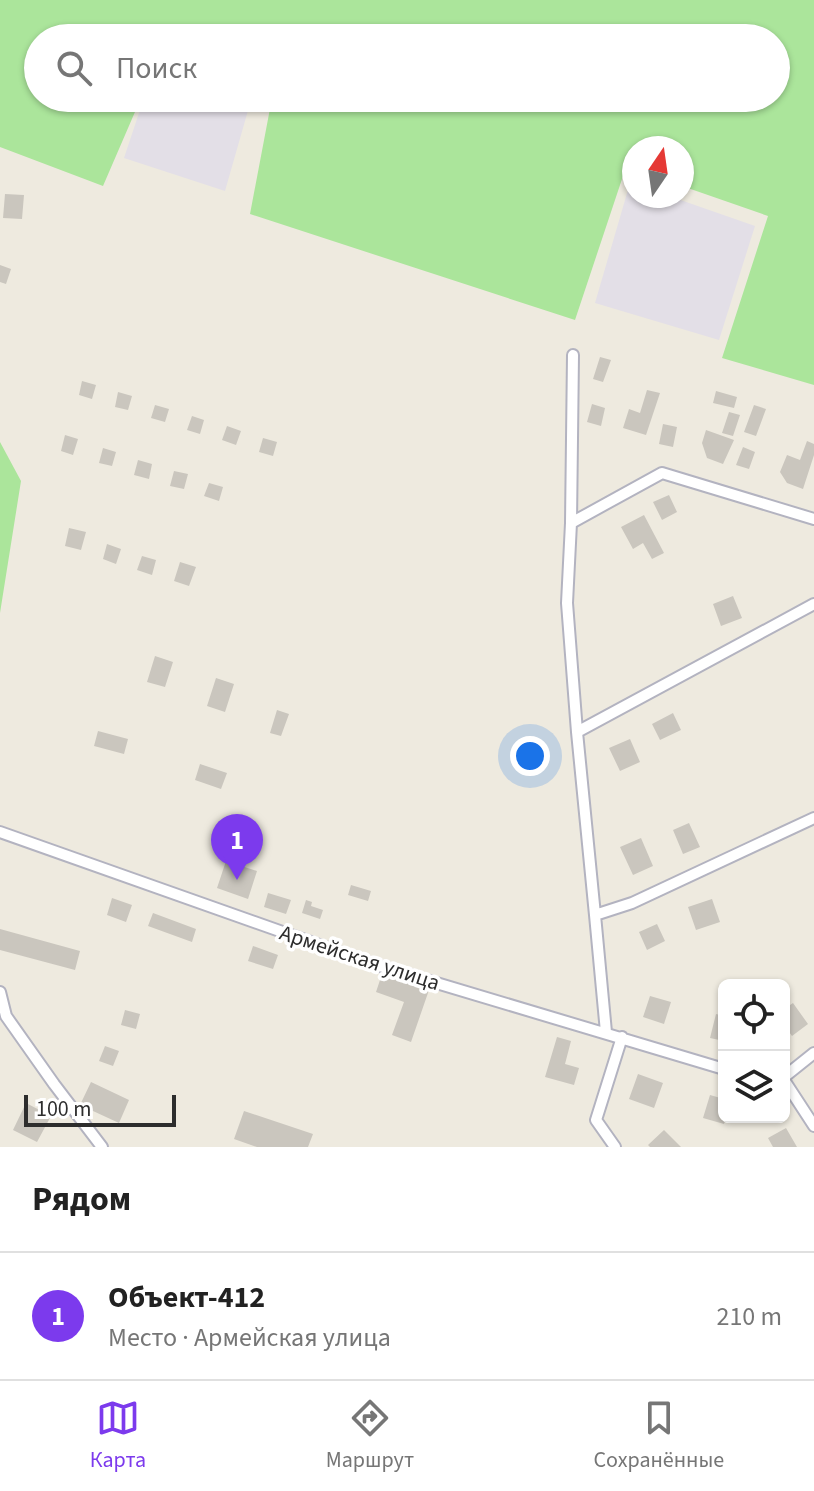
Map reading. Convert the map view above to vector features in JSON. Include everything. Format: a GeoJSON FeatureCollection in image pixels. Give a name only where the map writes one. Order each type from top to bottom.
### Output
{"type":"FeatureCollection","features":[{"type":"Feature","properties":{"kind":"street"},"geometry":{"type":"LineString","coordinates":[[573,355],[567,603],[606,1032]]}},
{"type":"Feature","properties":{"kind":"street"},"geometry":{"type":"LineString","coordinates":[[571,523],[662,473],[814,519]]}},
{"type":"Feature","properties":{"kind":"street"},"geometry":{"type":"LineString","coordinates":[[577,732],[814,604]]}},
{"type":"Feature","properties":{"kind":"street"},"geometry":{"type":"LineString","coordinates":[[595,915],[632,903],[814,818]]}},
{"type":"Feature","properties":{"kind":"street","name":"Армейская улица"},"geometry":{"type":"LineString","coordinates":[[0,832],[373,964],[718,1067]]}},
{"type":"Feature","properties":{"kind":"street"},"geometry":{"type":"LineString","coordinates":[[0,992],[6,1016],[102,1147]]}},
{"type":"Feature","properties":{"kind":"street"},"geometry":{"type":"LineString","coordinates":[[615,1147],[596,1120],[622,1037]]}},
{"type":"Feature","properties":{"kind":"street"},"geometry":{"type":"LineString","coordinates":[[790,1074],[814,1053]]}},
{"type":"Feature","properties":{"kind":"street"},"geometry":{"type":"LineString","coordinates":[[790,1088],[814,1126]]}},
{"type":"Feature","properties":{"kind":"shaded area"},"geometry":{"type":"Polygon","coordinates":[[[139,112],[248,112],[225,191],[124,158],[139,112]]]}},
{"type":"Feature","properties":{"kind":"shaded area"},"geometry":{"type":"Polygon","coordinates":[[[694,205],[755,226],[719,340],[595,303],[623,208],[694,208],[694,205]]]}},
{"type":"Feature","properties":{"kind":"green space"},"geometry":{"type":"Polygon","coordinates":[[[0,0],[814,0],[814,385],[722,358],[768,216],[694,190],[694,136],[622,136],[622,179],[575,320],[250,214],[269,112],[790,112],[790,24],[24,24],[24,112],[135,112],[103,186],[0,147],[0,0]]]}},
{"type":"Feature","properties":{"kind":"green space"},"geometry":{"type":"Polygon","coordinates":[[[0,442],[21,481],[0,613],[0,442]]]}},
{"type":"Feature","properties":{"kind":"building"},"geometry":{"type":"Polygon","coordinates":[[[5,194],[24,195],[22,219],[3,218],[5,194]]]}},
{"type":"Feature","properties":{"kind":"building"},"geometry":{"type":"Polygon","coordinates":[[[0,265],[11,269],[6,284],[0,282],[0,265]]]}},
{"type":"Feature","properties":{"kind":"building"},"geometry":{"type":"Polygon","coordinates":[[[600,357],[611,360],[603,382],[593,379],[600,357]]]}},
{"type":"Feature","properties":{"kind":"building"},"geometry":{"type":"Polygon","coordinates":[[[82,381],[96,385],[92,399],[79,395],[82,381]]]}},
{"type":"Feature","properties":{"kind":"building"},"geometry":{"type":"Polygon","coordinates":[[[647,390],[660,393],[646,435],[623,428],[629,409],[640,413],[647,390]]]}},
{"type":"Feature","properties":{"kind":"building"},"geometry":{"type":"Polygon","coordinates":[[[716,391],[737,397],[734,408],[713,403],[716,391]]]}},
{"type":"Feature","properties":{"kind":"building"},"geometry":{"type":"Polygon","coordinates":[[[118,392],[132,396],[128,410],[115,407],[118,392]]]}},
{"type":"Feature","properties":{"kind":"building"},"geometry":{"type":"Polygon","coordinates":[[[592,404],[605,408],[601,426],[587,422],[592,404]]]}},
{"type":"Feature","properties":{"kind":"building"},"geometry":{"type":"Polygon","coordinates":[[[155,405],[169,409],[165,422],[151,418],[155,405]]]}},
{"type":"Feature","properties":{"kind":"building"},"geometry":{"type":"Polygon","coordinates":[[[754,405],[766,409],[756,436],[744,432],[754,405]]]}},
{"type":"Feature","properties":{"kind":"building"},"geometry":{"type":"Polygon","coordinates":[[[729,412],[740,415],[733,436],[722,433],[729,412]]]}},
{"type":"Feature","properties":{"kind":"building"},"geometry":{"type":"Polygon","coordinates":[[[192,416],[204,420],[200,434],[187,430],[192,416]]]}},
{"type":"Feature","properties":{"kind":"building"},"geometry":{"type":"Polygon","coordinates":[[[663,424],[677,427],[673,447],[659,444],[663,424]]]}},
{"type":"Feature","properties":{"kind":"building"},"geometry":{"type":"Polygon","coordinates":[[[227,426],[241,431],[236,445],[222,440],[227,426]]]}},
{"type":"Feature","properties":{"kind":"building"},"geometry":{"type":"Polygon","coordinates":[[[706,430],[734,440],[723,464],[707,458],[702,443],[706,430]]]}},
{"type":"Feature","properties":{"kind":"building"},"geometry":{"type":"Polygon","coordinates":[[[65,435],[78,439],[73,455],[61,451],[65,435]]]}},
{"type":"Feature","properties":{"kind":"building"},"geometry":{"type":"Polygon","coordinates":[[[263,438],[277,442],[273,456],[259,452],[263,438]]]}},
{"type":"Feature","properties":{"kind":"building"},"geometry":{"type":"Polygon","coordinates":[[[807,441],[814,444],[814,455],[803,489],[787,483],[780,472],[787,455],[800,460],[807,441]]]}},
{"type":"Feature","properties":{"kind":"building"},"geometry":{"type":"Polygon","coordinates":[[[743,447],[755,452],[749,469],[736,465],[743,447]]]}},
{"type":"Feature","properties":{"kind":"building"},"geometry":{"type":"Polygon","coordinates":[[[103,448],[116,452],[112,466],[99,463],[103,448]]]}},
{"type":"Feature","properties":{"kind":"building"},"geometry":{"type":"Polygon","coordinates":[[[138,460],[152,464],[149,479],[134,475],[138,460]]]}},
{"type":"Feature","properties":{"kind":"building"},"geometry":{"type":"Polygon","coordinates":[[[174,471],[188,474],[184,489],[170,486],[174,471]]]}},
{"type":"Feature","properties":{"kind":"building"},"geometry":{"type":"Polygon","coordinates":[[[209,483],[223,487],[219,501],[204,496],[209,483]]]}},
{"type":"Feature","properties":{"kind":"building"},"geometry":{"type":"Polygon","coordinates":[[[669,495],[677,512],[662,520],[653,502],[669,495]]]}},
{"type":"Feature","properties":{"kind":"building"},"geometry":{"type":"Polygon","coordinates":[[[644,515],[664,553],[652,559],[643,543],[633,549],[621,527],[644,515]]]}},
{"type":"Feature","properties":{"kind":"building"},"geometry":{"type":"Polygon","coordinates":[[[69,528],[86,532],[81,550],[65,546],[69,528]]]}},
{"type":"Feature","properties":{"kind":"building"},"geometry":{"type":"Polygon","coordinates":[[[107,544],[121,549],[116,564],[103,559],[107,544]]]}},
{"type":"Feature","properties":{"kind":"building"},"geometry":{"type":"Polygon","coordinates":[[[142,556],[156,560],[152,575],[137,570],[142,556]]]}},
{"type":"Feature","properties":{"kind":"building"},"geometry":{"type":"Polygon","coordinates":[[[180,562],[196,567],[189,586],[174,581],[180,562]]]}},
{"type":"Feature","properties":{"kind":"building"},"geometry":{"type":"Polygon","coordinates":[[[733,596],[742,618],[721,626],[713,604],[733,596]]]}},
{"type":"Feature","properties":{"kind":"building"},"geometry":{"type":"Polygon","coordinates":[[[155,656],[173,662],[165,687],[147,682],[155,656]]]}},
{"type":"Feature","properties":{"kind":"building"},"geometry":{"type":"Polygon","coordinates":[[[216,678],[234,684],[225,712],[207,706],[216,678]]]}},
{"type":"Feature","properties":{"kind":"building"},"geometry":{"type":"Polygon","coordinates":[[[277,710],[289,714],[281,736],[270,733],[277,710]]]}},
{"type":"Feature","properties":{"kind":"building"},"geometry":{"type":"Polygon","coordinates":[[[673,713],[681,730],[660,740],[652,724],[673,713]]]}},
{"type":"Feature","properties":{"kind":"building"},"geometry":{"type":"Polygon","coordinates":[[[98,731],[128,739],[124,754],[94,746],[98,731]]]}},
{"type":"Feature","properties":{"kind":"building"},"geometry":{"type":"Polygon","coordinates":[[[630,739],[640,762],[620,771],[609,748],[630,739]]]}},
{"type":"Feature","properties":{"kind":"building"},"geometry":{"type":"Polygon","coordinates":[[[200,764],[227,773],[221,789],[195,780],[200,764]]]}},
{"type":"Feature","properties":{"kind":"building"},"geometry":{"type":"Polygon","coordinates":[[[689,823],[700,847],[683,854],[673,830],[689,823]]]}},
{"type":"Feature","properties":{"kind":"building"},"geometry":{"type":"Polygon","coordinates":[[[641,838],[653,866],[633,875],[620,847],[641,838]]]}},
{"type":"Feature","properties":{"kind":"building"},"geometry":{"type":"Polygon","coordinates":[[[226,861],[257,871],[248,899],[217,888],[226,861]]]}},
{"type":"Feature","properties":{"kind":"building"},"geometry":{"type":"Polygon","coordinates":[[[351,885],[371,891],[368,901],[348,895],[351,885]]]}},
{"type":"Feature","properties":{"kind":"building"},"geometry":{"type":"Polygon","coordinates":[[[268,893],[291,900],[286,914],[264,907],[268,893]]]}},
{"type":"Feature","properties":{"kind":"building"},"geometry":{"type":"Polygon","coordinates":[[[112,898],[132,905],[126,922],[107,915],[112,898]]]}},
{"type":"Feature","properties":{"kind":"building"},"geometry":{"type":"Polygon","coordinates":[[[712,899],[720,922],[696,930],[688,907],[712,899]]]}},
{"type":"Feature","properties":{"kind":"building"},"geometry":{"type":"Polygon","coordinates":[[[306,900],[312,902],[311,906],[323,910],[320,919],[302,913],[306,900]]]}},
{"type":"Feature","properties":{"kind":"building"},"geometry":{"type":"Polygon","coordinates":[[[153,913],[196,929],[192,942],[148,926],[153,913]]]}},
{"type":"Feature","properties":{"kind":"building"},"geometry":{"type":"Polygon","coordinates":[[[657,924],[665,941],[647,950],[639,932],[657,924]]]}},
{"type":"Feature","properties":{"kind":"building"},"geometry":{"type":"Polygon","coordinates":[[[0,929],[80,951],[75,970],[0,950],[0,929]]]}},
{"type":"Feature","properties":{"kind":"building"},"geometry":{"type":"Polygon","coordinates":[[[253,946],[278,955],[273,969],[248,961],[253,946]]]}},
{"type":"Feature","properties":{"kind":"building"},"geometry":{"type":"Polygon","coordinates":[[[382,974],[429,990],[411,1042],[392,1035],[404,1002],[376,992],[382,974]]]}},
{"type":"Feature","properties":{"kind":"building"},"geometry":{"type":"Polygon","coordinates":[[[650,996],[671,1002],[664,1024],[643,1017],[650,996]]]}},
{"type":"Feature","properties":{"kind":"building"},"geometry":{"type":"Polygon","coordinates":[[[793,1003],[808,1024],[792,1036],[790,1033],[790,1005],[793,1003]]]}},
{"type":"Feature","properties":{"kind":"building"},"geometry":{"type":"Polygon","coordinates":[[[125,1010],[140,1014],[136,1029],[121,1025],[125,1010]]]}},
{"type":"Feature","properties":{"kind":"building"},"geometry":{"type":"Polygon","coordinates":[[[716,1014],[718,1014],[718,1040],[710,1038],[716,1014]]]}},
{"type":"Feature","properties":{"kind":"building"},"geometry":{"type":"Polygon","coordinates":[[[557,1037],[571,1041],[565,1064],[579,1068],[574,1085],[545,1077],[557,1037]]]}},
{"type":"Feature","properties":{"kind":"building"},"geometry":{"type":"Polygon","coordinates":[[[105,1046],[119,1051],[113,1066],[99,1061],[105,1046]]]}},
{"type":"Feature","properties":{"kind":"building"},"geometry":{"type":"Polygon","coordinates":[[[638,1074],[663,1083],[654,1108],[629,1099],[638,1074]]]}},
{"type":"Feature","properties":{"kind":"building"},"geometry":{"type":"Polygon","coordinates":[[[91,1082],[129,1100],[119,1123],[80,1105],[91,1082]]]}},
{"type":"Feature","properties":{"kind":"building"},"geometry":{"type":"Polygon","coordinates":[[[710,1095],[718,1097],[718,1122],[703,1118],[710,1095]]]}},
{"type":"Feature","properties":{"kind":"building"},"geometry":{"type":"Polygon","coordinates":[[[26,1103],[51,1116],[37,1142],[13,1130],[26,1103]]]}},
{"type":"Feature","properties":{"kind":"building"},"geometry":{"type":"Polygon","coordinates":[[[244,1111],[313,1134],[308,1147],[257,1147],[234,1139],[244,1111]]]}},
{"type":"Feature","properties":{"kind":"building"},"geometry":{"type":"Polygon","coordinates":[[[786,1128],[797,1147],[773,1147],[768,1138],[786,1128]]]}},
{"type":"Feature","properties":{"kind":"building"},"geometry":{"type":"Polygon","coordinates":[[[664,1130],[681,1147],[648,1145],[664,1130]]]}},
{"type":"Feature","properties":{"kind":"place","name":"Объект-412"},"geometry":{"type":"Point","coordinates":[237,880]}}]}
